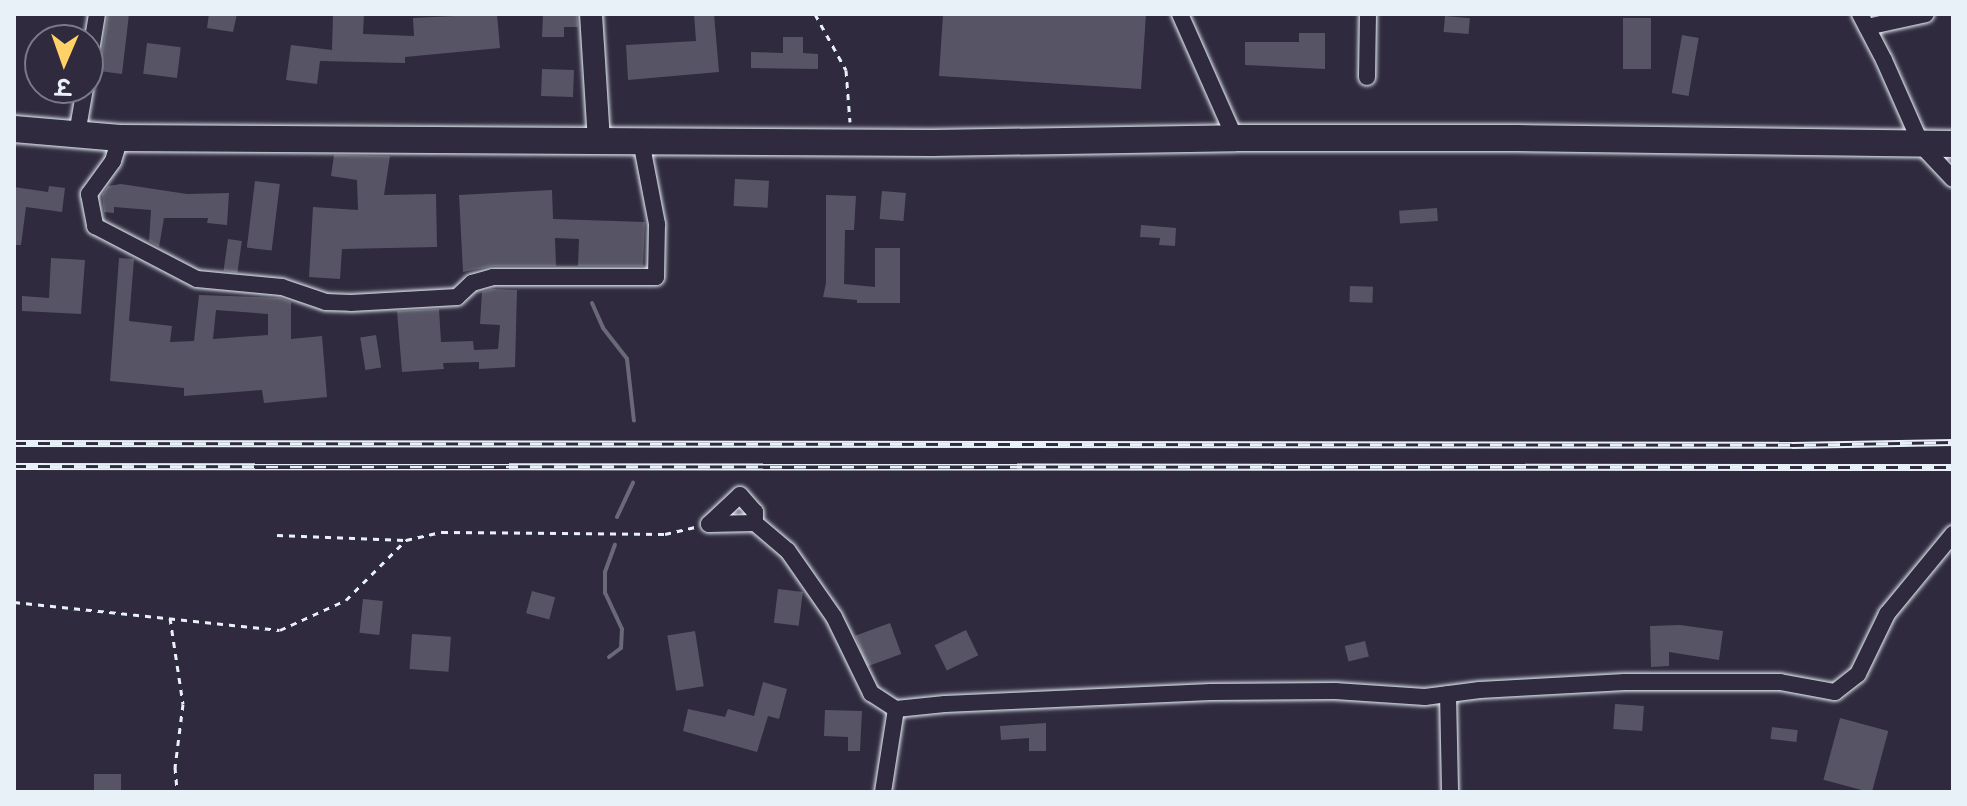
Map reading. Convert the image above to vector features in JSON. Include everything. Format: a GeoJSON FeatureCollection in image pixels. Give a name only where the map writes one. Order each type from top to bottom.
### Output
{"type":"FeatureCollection","features":[{"type":"Feature","properties":{"kind":"main road"},"geometry":{"type":"LineString","coordinates":[[14,129],[120,138],[851,143],[1517,138],[1922,146],[1953,144]]}},
{"type":"Feature","properties":{"kind":"street"},"geometry":{"type":"LineString","coordinates":[[591,14],[599,141]]}},
{"type":"Feature","properties":{"kind":"street"},"geometry":{"type":"LineString","coordinates":[[1180,14],[1235,138]]}},
{"type":"Feature","properties":{"kind":"street"},"geometry":{"type":"LineString","coordinates":[[1367,77],[1368,14]]}},
{"type":"Feature","properties":{"kind":"street"},"geometry":{"type":"LineString","coordinates":[[1926,14],[1863,20],[1922,146],[1953,179]]}},
{"type":"Feature","properties":{"kind":"street"},"geometry":{"type":"LineString","coordinates":[[77,134],[82,104]]}},
{"type":"Feature","properties":{"kind":"street"},"geometry":{"type":"LineString","coordinates":[[120,138],[113,161],[89,194],[95,226],[197,279],[282,287],[326,302],[351,303],[457,297],[472,283],[493,277],[656,277],[657,224],[641,141]]}},
{"type":"Feature","properties":{"kind":"street"},"geometry":{"type":"LineString","coordinates":[[709,524],[740,495],[755,512],[755,523]]}},
{"type":"Feature","properties":{"kind":"street"},"geometry":{"type":"LineString","coordinates":[[709,524],[755,523],[788,551],[834,617],[871,693],[896,709],[1211,692],[1335,691],[1425,697],[1625,682],[1780,682],[1835,692],[1858,674],[1887,614],[1953,534]]}},
{"type":"Feature","properties":{"kind":"street"},"geometry":{"type":"LineString","coordinates":[[1448,694],[1450,792]]}},
{"type":"Feature","properties":{"kind":"street"},"geometry":{"type":"LineString","coordinates":[[883,792],[896,709]]}},
{"type":"Feature","properties":{"kind":"path"},"geometry":{"type":"LineString","coordinates":[[815,14],[846,70],[851,143]]}},
{"type":"Feature","properties":{"kind":"path"},"geometry":{"type":"LineString","coordinates":[[277,535],[406,540],[442,532],[665,534],[709,524]]}},
{"type":"Feature","properties":{"kind":"path"},"geometry":{"type":"LineString","coordinates":[[14,602],[280,630],[346,600],[406,540]]}},
{"type":"Feature","properties":{"kind":"path"},"geometry":{"type":"LineString","coordinates":[[170,618],[183,704],[175,767],[177,792]]}},
{"type":"Feature","properties":{"kind":"building"},"geometry":{"type":"Polygon","coordinates":[[[108,14],[129,14],[122,74],[104,72],[108,14]]]}},
{"type":"Feature","properties":{"kind":"building"},"geometry":{"type":"Polygon","coordinates":[[[209,14],[237,14],[233,32],[207,28],[209,14]]]}},
{"type":"Feature","properties":{"kind":"building"},"geometry":{"type":"Polygon","coordinates":[[[333,14],[364,14],[363,34],[414,36],[413,18],[497,14],[500,48],[405,57],[405,63],[320,61],[317,84],[286,80],[291,45],[332,50],[333,14]]]}},
{"type":"Feature","properties":{"kind":"building"},"geometry":{"type":"Polygon","coordinates":[[[543,14],[577,14],[578,27],[564,27],[564,37],[542,37],[543,14]]]}},
{"type":"Feature","properties":{"kind":"building"},"geometry":{"type":"Polygon","coordinates":[[[694,14],[714,14],[719,72],[628,80],[626,45],[696,41],[694,14]]]}},
{"type":"Feature","properties":{"kind":"building"},"geometry":{"type":"Polygon","coordinates":[[[943,14],[1146,14],[1141,89],[939,76],[943,14]]]}},
{"type":"Feature","properties":{"kind":"building"},"geometry":{"type":"Polygon","coordinates":[[[1445,16],[1470,18],[1469,34],[1444,32],[1445,16]]]}},
{"type":"Feature","properties":{"kind":"building"},"geometry":{"type":"Polygon","coordinates":[[[1623,18],[1651,18],[1651,69],[1623,69],[1623,18]]]}},
{"type":"Feature","properties":{"kind":"building"},"geometry":{"type":"Polygon","coordinates":[[[1299,33],[1325,33],[1325,69],[1245,65],[1245,42],[1299,42],[1299,33]]]}},
{"type":"Feature","properties":{"kind":"building"},"geometry":{"type":"Polygon","coordinates":[[[1682,35],[1699,38],[1688,96],[1672,93],[1682,35]]]}},
{"type":"Feature","properties":{"kind":"building"},"geometry":{"type":"Polygon","coordinates":[[[783,37],[803,37],[803,53],[818,54],[818,69],[751,68],[751,52],[783,53],[783,37]]]}},
{"type":"Feature","properties":{"kind":"building"},"geometry":{"type":"Polygon","coordinates":[[[147,43],[181,47],[177,78],[143,74],[147,43]]]}},
{"type":"Feature","properties":{"kind":"building"},"geometry":{"type":"Polygon","coordinates":[[[542,69],[574,70],[573,97],[541,96],[542,69]]]}},
{"type":"Feature","properties":{"kind":"building"},"geometry":{"type":"Polygon","coordinates":[[[334,155],[390,156],[384,195],[436,194],[437,247],[342,249],[340,279],[309,277],[313,207],[358,210],[357,180],[331,176],[334,155]]]}},
{"type":"Feature","properties":{"kind":"building"},"geometry":{"type":"Polygon","coordinates":[[[735,179],[769,181],[768,208],[734,206],[735,179]]]}},
{"type":"Feature","properties":{"kind":"building"},"geometry":{"type":"Polygon","coordinates":[[[255,181],[280,184],[272,251],[247,248],[255,181]]]}},
{"type":"Feature","properties":{"kind":"building"},"geometry":{"type":"Polygon","coordinates":[[[121,184],[187,194],[229,193],[227,225],[207,223],[208,218],[164,218],[159,247],[149,241],[151,210],[114,207],[114,213],[104,212],[102,195],[108,186],[121,184]]]}},
{"type":"Feature","properties":{"kind":"building"},"geometry":{"type":"Polygon","coordinates":[[[49,186],[65,188],[62,212],[26,207],[21,245],[14,245],[14,187],[48,192],[49,186]]]}},
{"type":"Feature","properties":{"kind":"building"},"geometry":{"type":"Polygon","coordinates":[[[552,190],[553,219],[645,222],[643,266],[578,266],[579,239],[555,238],[556,266],[493,266],[463,272],[459,195],[552,190]]]}},
{"type":"Feature","properties":{"kind":"building"},"geometry":{"type":"Polygon","coordinates":[[[882,191],[906,193],[903,221],[880,219],[882,191]]]}},
{"type":"Feature","properties":{"kind":"building"},"geometry":{"type":"Polygon","coordinates":[[[826,195],[856,196],[854,230],[845,230],[844,284],[875,287],[875,248],[900,248],[900,303],[857,303],[857,300],[823,297],[826,283],[826,195]]]}},
{"type":"Feature","properties":{"kind":"building"},"geometry":{"type":"Polygon","coordinates":[[[1437,208],[1438,221],[1400,224],[1399,211],[1437,208]]]}},
{"type":"Feature","properties":{"kind":"building"},"geometry":{"type":"Polygon","coordinates":[[[1141,225],[1176,228],[1175,246],[1159,245],[1160,238],[1140,237],[1141,225]]]}},
{"type":"Feature","properties":{"kind":"building"},"geometry":{"type":"Polygon","coordinates":[[[228,239],[242,241],[237,273],[224,271],[228,239]]]}},
{"type":"Feature","properties":{"kind":"building"},"geometry":{"type":"Polygon","coordinates":[[[51,258],[85,260],[81,314],[22,311],[22,296],[49,298],[51,258]]]}},
{"type":"Feature","properties":{"kind":"building"},"geometry":{"type":"Polygon","coordinates":[[[119,258],[134,259],[129,321],[172,326],[170,342],[194,341],[199,295],[280,298],[291,302],[291,339],[322,336],[327,397],[264,403],[262,390],[184,396],[184,388],[110,381],[119,258]],[[216,310],[213,339],[268,335],[268,314],[216,310]]]}},
{"type":"Feature","properties":{"kind":"building"},"geometry":{"type":"Polygon","coordinates":[[[1350,286],[1373,287],[1372,303],[1349,302],[1350,286]]]}},
{"type":"Feature","properties":{"kind":"building"},"geometry":{"type":"Polygon","coordinates":[[[492,289],[517,290],[515,367],[479,369],[479,362],[443,363],[444,369],[402,372],[397,311],[439,309],[441,342],[473,341],[474,350],[498,349],[500,325],[480,324],[482,292],[492,289]]]}},
{"type":"Feature","properties":{"kind":"building"},"geometry":{"type":"Polygon","coordinates":[[[376,335],[381,368],[365,370],[360,338],[376,335]]]}},
{"type":"Feature","properties":{"kind":"building"},"geometry":{"type":"Polygon","coordinates":[[[778,589],[803,592],[799,626],[774,623],[778,589]]]}},
{"type":"Feature","properties":{"kind":"building"},"geometry":{"type":"Polygon","coordinates":[[[532,591],[555,597],[549,619],[526,613],[532,591]]]}},
{"type":"Feature","properties":{"kind":"building"},"geometry":{"type":"Polygon","coordinates":[[[363,599],[383,601],[379,635],[359,633],[363,599]]]}},
{"type":"Feature","properties":{"kind":"building"},"geometry":{"type":"Polygon","coordinates":[[[890,623],[901,654],[867,667],[855,636],[890,623]]]}},
{"type":"Feature","properties":{"kind":"building"},"geometry":{"type":"Polygon","coordinates":[[[1680,625],[1723,631],[1719,660],[1669,652],[1669,666],[1651,667],[1650,626],[1680,625]]]}},
{"type":"Feature","properties":{"kind":"building"},"geometry":{"type":"Polygon","coordinates":[[[966,630],[978,655],[947,671],[935,645],[966,630]]]}},
{"type":"Feature","properties":{"kind":"building"},"geometry":{"type":"Polygon","coordinates":[[[695,631],[704,686],[676,691],[667,635],[695,631]]]}},
{"type":"Feature","properties":{"kind":"building"},"geometry":{"type":"Polygon","coordinates":[[[412,634],[451,637],[448,672],[410,669],[412,634]]]}},
{"type":"Feature","properties":{"kind":"building"},"geometry":{"type":"Polygon","coordinates":[[[1365,641],[1369,657],[1348,662],[1345,646],[1365,641]]]}},
{"type":"Feature","properties":{"kind":"building"},"geometry":{"type":"Polygon","coordinates":[[[763,682],[787,689],[779,719],[768,716],[757,752],[683,731],[688,709],[725,717],[728,709],[754,716],[763,682]]]}},
{"type":"Feature","properties":{"kind":"building"},"geometry":{"type":"Polygon","coordinates":[[[1615,704],[1644,706],[1642,731],[1613,729],[1615,704]]]}},
{"type":"Feature","properties":{"kind":"building"},"geometry":{"type":"Polygon","coordinates":[[[825,710],[862,711],[860,751],[848,751],[848,737],[824,736],[825,710]]]}},
{"type":"Feature","properties":{"kind":"building"},"geometry":{"type":"Polygon","coordinates":[[[1840,718],[1888,731],[1872,792],[1823,780],[1840,718]]]}},
{"type":"Feature","properties":{"kind":"building"},"geometry":{"type":"Polygon","coordinates":[[[1046,723],[1046,751],[1029,751],[1029,738],[1001,740],[1000,726],[1046,723]]]}},
{"type":"Feature","properties":{"kind":"building"},"geometry":{"type":"Polygon","coordinates":[[[1772,727],[1798,730],[1796,742],[1771,739],[1772,727]]]}},
{"type":"Feature","properties":{"kind":"building"},"geometry":{"type":"Polygon","coordinates":[[[94,774],[121,774],[121,792],[94,792],[94,774]]]}},
{"type":"Feature","properties":{"kind":"waterway"},"geometry":{"type":"LineString","coordinates":[[592,303],[603,328],[627,359],[634,421]]}},
{"type":"Feature","properties":{"kind":"waterway"},"geometry":{"type":"LineString","coordinates":[[617,517],[633,483]]}},
{"type":"Feature","properties":{"kind":"waterway"},"geometry":{"type":"LineString","coordinates":[[609,657],[621,648],[622,629],[605,593],[605,572],[615,545]]}},
{"type":"Feature","properties":{"kind":"railway"},"geometry":{"type":"LineString","coordinates":[[14,443],[1792,445],[1953,442]]}},
{"type":"Feature","properties":{"kind":"railway"},"geometry":{"type":"LineString","coordinates":[[14,466],[1953,467]]}}]}
